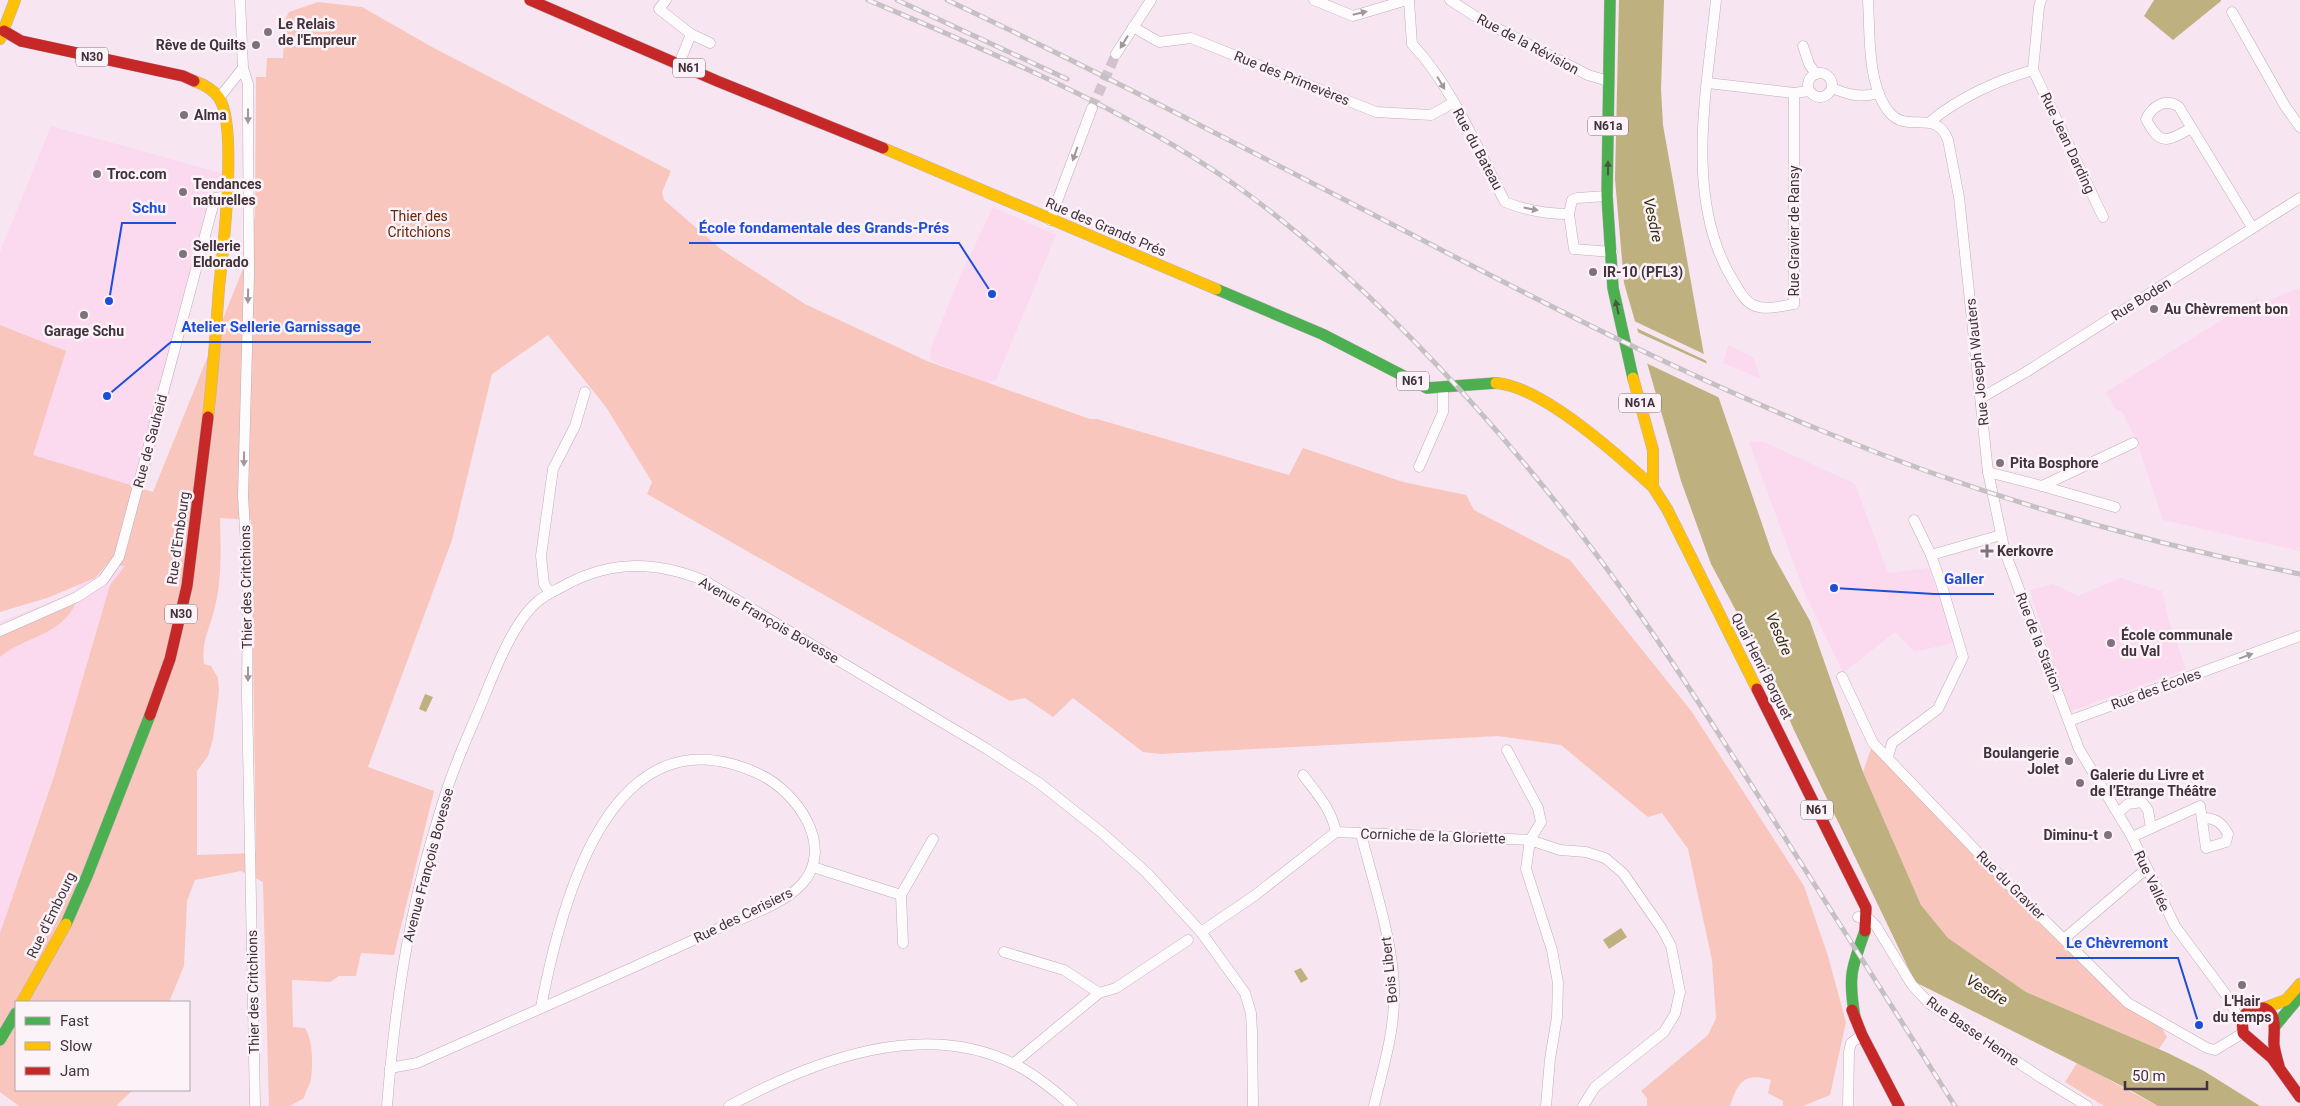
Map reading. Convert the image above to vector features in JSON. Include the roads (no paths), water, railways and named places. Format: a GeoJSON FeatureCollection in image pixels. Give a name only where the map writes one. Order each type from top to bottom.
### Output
{"type":"FeatureCollection","features":[{"type":"Feature","properties":{"kind":"main road","name":"N30"},"geometry":{"type":"LineString","coordinates":[[15,0],[2,35],[33,44],[194,79],[205,85],[219,98],[224,112],[228,155],[227,196]]}},
{"type":"Feature","properties":{"kind":"main road","name":"Rue des Grands Prés"},"geometry":{"type":"LineString","coordinates":[[530,0],[1322,334],[1427,388],[1443,388],[1479,382],[1504,384],[1523,390],[1578,426],[1630,466],[1653,487]]}},
{"type":"Feature","properties":{"kind":"main road","name":"N61a"},"geometry":{"type":"LineString","coordinates":[[1610,0],[1608,196],[1615,302],[1628,355]]}},
{"type":"Feature","properties":{"kind":"main road","name":"Rue d'Embourg"},"geometry":{"type":"LineString","coordinates":[[23,1001],[59,939],[87,876],[140,743],[170,659],[179,624],[187,586],[211,391],[227,196]]}},
{"type":"Feature","properties":{"kind":"main road","name":"N61A"},"geometry":{"type":"LineString","coordinates":[[1628,355],[1653,450]]}},
{"type":"Feature","properties":{"kind":"main road"},"geometry":{"type":"LineString","coordinates":[[1630,466],[1644,461],[1653,450]]}},
{"type":"Feature","properties":{"kind":"main road"},"geometry":{"type":"LineString","coordinates":[[1653,450],[1653,487]]}},
{"type":"Feature","properties":{"kind":"main road","name":"Quai Henri Borguet"},"geometry":{"type":"LineString","coordinates":[[1653,487],[1667,509],[1858,892],[1863,918]]}},
{"type":"Feature","properties":{"kind":"main road","name":"N61"},"geometry":{"type":"LineString","coordinates":[[1863,918],[1845,965],[1845,992],[1862,1035],[1900,1106]]}},
{"type":"Feature","properties":{"kind":"main road"},"geometry":{"type":"LineString","coordinates":[[2279,1066],[2256,1042],[2246,1038],[2242,1028],[2245,1013],[2286,1000],[2300,984]]}},
{"type":"Feature","properties":{"kind":"main road"},"geometry":{"type":"LineString","coordinates":[[2256,1042],[2268,1039],[2300,996]]}},
{"type":"Feature","properties":{"kind":"main road"},"geometry":{"type":"LineString","coordinates":[[2260,1008],[2273,1015],[2275,1028],[2274,1045],[2279,1066],[2287,1082],[2300,1097]]}},
{"type":"Feature","properties":{"kind":"main road"},"geometry":{"type":"LineString","coordinates":[[0,1040],[15,1015]]}},
{"type":"Feature","properties":{"kind":"street"},"geometry":{"type":"LineString","coordinates":[[219,98],[243,68],[240,0]]}},
{"type":"Feature","properties":{"kind":"street"},"geometry":{"type":"LineString","coordinates":[[666,0],[659,9],[691,34],[710,43]]}},
{"type":"Feature","properties":{"kind":"street"},"geometry":{"type":"LineString","coordinates":[[1116,54],[1151,0]]}},
{"type":"Feature","properties":{"kind":"street"},"geometry":{"type":"LineString","coordinates":[[1314,0],[1353,16],[1408,0]]}},
{"type":"Feature","properties":{"kind":"street","name":"Rue du Bateau"},"geometry":{"type":"LineString","coordinates":[[1408,0],[1412,44],[1428,61],[1453,103],[1505,202],[1527,209],[1556,214],[1569,214]]}},
{"type":"Feature","properties":{"kind":"street","name":"Rue de la Révision"},"geometry":{"type":"LineString","coordinates":[[1450,0],[1481,20],[1538,50],[1588,75],[1608,81]]}},
{"type":"Feature","properties":{"kind":"street","name":"Rue Gravier de Ransy"},"geometry":{"type":"LineString","coordinates":[[1716,0],[1701,135],[1707,205],[1721,260],[1746,301],[1754,306],[1766,308],[1794,304],[1794,93]]}},
{"type":"Feature","properties":{"kind":"street"},"geometry":{"type":"LineString","coordinates":[[1868,0],[1871,54],[1879,93],[1890,114],[1900,121],[1912,123],[1930,122],[1942,111],[2009,76],[2034,70],[2038,7],[2041,0]]}},
{"type":"Feature","properties":{"kind":"street"},"geometry":{"type":"LineString","coordinates":[[2232,12],[2285,106],[2300,127]]}},
{"type":"Feature","properties":{"kind":"street","name":"Rue des Primevères"},"geometry":{"type":"LineString","coordinates":[[1133,26],[1159,42],[1191,38],[1376,112],[1431,115],[1453,103]]}},
{"type":"Feature","properties":{"kind":"street"},"geometry":{"type":"LineString","coordinates":[[679,64],[691,34]]}},
{"type":"Feature","properties":{"kind":"street"},"geometry":{"type":"LineString","coordinates":[[1803,46],[1809,64],[1816,74]]}},
{"type":"Feature","properties":{"kind":"street","name":"Thier des Critchions"},"geometry":{"type":"LineString","coordinates":[[243,68],[248,84],[249,274],[244,496],[248,579],[247,696],[256,1106]]}},
{"type":"Feature","properties":{"kind":"street","name":"Rue Jean Darding"},"geometry":{"type":"LineString","coordinates":[[2034,70],[2103,217]]}},
{"type":"Feature","properties":{"kind":"street"},"geometry":{"type":"LineString","coordinates":[[1708,83],[1794,93],[1809,91],[1815,96],[1823,96],[1832,88],[1832,80],[1827,75],[1816,74],[1810,79],[1809,91]]}},
{"type":"Feature","properties":{"kind":"street"},"geometry":{"type":"LineString","coordinates":[[1832,88],[1850,95],[1866,97],[1879,93]]}},
{"type":"Feature","properties":{"kind":"street"},"geometry":{"type":"LineString","coordinates":[[1050,220],[1092,108]]}},
{"type":"Feature","properties":{"kind":"street","name":"Rue Joseph Wauters"},"geometry":{"type":"LineString","coordinates":[[1930,122],[1938,125],[1945,131],[1958,189],[1988,472],[2000,535]]}},
{"type":"Feature","properties":{"kind":"street"},"geometry":{"type":"LineString","coordinates":[[2191,128],[2252,227]]}},
{"type":"Feature","properties":{"kind":"street","name":"Rue de Sauheid"},"geometry":{"type":"LineString","coordinates":[[0,632],[77,597],[103,580],[119,557],[214,202],[216,198],[227,196]]}},
{"type":"Feature","properties":{"kind":"street"},"geometry":{"type":"LineString","coordinates":[[1608,196],[1576,198],[1572,200],[1569,214],[1574,249],[1612,252]]}},
{"type":"Feature","properties":{"kind":"street","name":"Rue Boden"},"geometry":{"type":"LineString","coordinates":[[1981,398],[2026,372],[2300,198]]}},
{"type":"Feature","properties":{"kind":"street"},"geometry":{"type":"LineString","coordinates":[[1419,467],[1444,412],[1443,388]]}},
{"type":"Feature","properties":{"kind":"street"},"geometry":{"type":"LineString","coordinates":[[550,593],[544,584],[541,556],[553,469],[575,426],[585,392]]}},
{"type":"Feature","properties":{"kind":"street"},"geometry":{"type":"LineString","coordinates":[[2042,486],[2132,443]]}},
{"type":"Feature","properties":{"kind":"street"},"geometry":{"type":"LineString","coordinates":[[1988,472],[2115,507]]}},
{"type":"Feature","properties":{"kind":"street"},"geometry":{"type":"LineString","coordinates":[[1888,757],[1892,744],[1938,709],[1963,657],[1962,648],[1931,555],[1914,520]]}},
{"type":"Feature","properties":{"kind":"street"},"geometry":{"type":"LineString","coordinates":[[1931,555],[2000,535]]}},
{"type":"Feature","properties":{"kind":"street","name":"Rue de la Station"},"geometry":{"type":"LineString","coordinates":[[2000,535],[2079,749]]}},
{"type":"Feature","properties":{"kind":"street","name":"Avenue François Bovesse"},"geometry":{"type":"LineString","coordinates":[[387,1106],[396,1011],[412,918],[443,800],[488,687],[508,644],[524,618],[537,602],[550,593],[600,570],[632,566],[658,567],[683,572],[704,581],[987,749],[1039,783],[1101,832],[1146,873],[1201,932],[1245,993],[1251,1013],[1253,1106]]}},
{"type":"Feature","properties":{"kind":"street","name":"Rue des Écoles"},"geometry":{"type":"LineString","coordinates":[[2069,722],[2300,636]]}},
{"type":"Feature","properties":{"kind":"street","name":"Rue du Gravier"},"geometry":{"type":"LineString","coordinates":[[1842,677],[1873,743],[2014,890],[2065,938],[2128,1002],[2207,1048],[2215,1050],[2242,1028]]}},
{"type":"Feature","properties":{"kind":"street","name":"Rue Vallée"},"geometry":{"type":"LineString","coordinates":[[2079,749],[2132,837],[2175,926],[2227,996],[2242,1028]]}},
{"type":"Feature","properties":{"kind":"street"},"geometry":{"type":"LineString","coordinates":[[1507,750],[1538,808],[1541,822],[1530,840],[1526,869],[1552,950],[1558,983],[1557,1017],[1550,1059],[1546,1106]]}},
{"type":"Feature","properties":{"kind":"street"},"geometry":{"type":"LineString","coordinates":[[541,1007],[548,968],[565,910],[586,854],[600,825],[619,799],[643,778],[671,763],[693,760],[716,760],[745,767],[769,778],[792,799],[805,815],[812,832],[813,867],[901,895]]}},
{"type":"Feature","properties":{"kind":"street"},"geometry":{"type":"LineString","coordinates":[[1201,932],[1254,896],[1336,832],[1333,817],[1323,799],[1303,775]]}},
{"type":"Feature","properties":{"kind":"street","name":"Rue Vallée"},"geometry":{"type":"LineString","coordinates":[[2118,813],[2128,804],[2142,802],[2148,810],[2151,828]]}},
{"type":"Feature","properties":{"kind":"street","name":"Rue Vallée"},"geometry":{"type":"LineString","coordinates":[[2132,837],[2200,806],[2203,818]]}},
{"type":"Feature","properties":{"kind":"street","name":"Corniche de la Gloriette"},"geometry":{"type":"LineString","coordinates":[[1336,832],[1530,840],[1560,850],[1586,852],[1605,858],[1623,873],[1662,929],[1671,946],[1680,992],[1675,1014],[1664,1032],[1618,1066],[1596,1087],[1583,1106]]}},
{"type":"Feature","properties":{"kind":"street","name":"Bois Libert"},"geometry":{"type":"LineString","coordinates":[[1361,834],[1386,934],[1394,1000],[1392,1029],[1374,1106]]}},
{"type":"Feature","properties":{"kind":"street"},"geometry":{"type":"LineString","coordinates":[[903,943],[901,895],[933,839]]}},
{"type":"Feature","properties":{"kind":"street","name":"Rue des Cerisiers"},"geometry":{"type":"LineString","coordinates":[[390,1068],[417,1063],[791,895],[804,882],[813,867]]}},
{"type":"Feature","properties":{"kind":"street"},"geometry":{"type":"LineString","coordinates":[[2065,938],[2146,869]]}},
{"type":"Feature","properties":{"kind":"street","name":"Rue Basse Henne"},"geometry":{"type":"LineString","coordinates":[[1863,918],[1876,926],[1912,985],[1930,1004],[2040,1077],[2088,1106]]}},
{"type":"Feature","properties":{"kind":"street"},"geometry":{"type":"LineString","coordinates":[[1014,1064],[1099,993],[1116,988],[1188,940]]}},
{"type":"Feature","properties":{"kind":"street"},"geometry":{"type":"LineString","coordinates":[[1004,952],[1064,970],[1099,993]]}},
{"type":"Feature","properties":{"kind":"street","name":"Rue Vallée"},"geometry":{"type":"LineString","coordinates":[[2227,996],[2240,1004],[2260,1008]]}},
{"type":"Feature","properties":{"kind":"street"},"geometry":{"type":"LineString","coordinates":[[1848,1106],[1849,1052],[1851,1043],[1862,1035]]}},
{"type":"Feature","properties":{"kind":"street"},"geometry":{"type":"LineString","coordinates":[[729,1106],[795,1073],[842,1057],[916,1043],[971,1049],[1014,1064],[1051,1087],[1072,1106]]}},
{"type":"Feature","properties":{"kind":"water","name":"Vesdre"},"geometry":{"type":"Polygon","coordinates":[[[1619,0],[1664,0],[1661,89],[1663,125],[1704,355],[1772,553],[1810,621],[1863,772],[1921,905],[1948,938],[2026,992],[2168,1053],[2204,1071],[2260,1106],[2158,1106],[2132,1091],[1915,982],[1793,728],[1773,680],[1711,564],[1681,481],[1624,283],[1615,179],[1619,0]]]}},
{"type":"Feature","properties":{"kind":"water"},"geometry":{"type":"Polygon","coordinates":[[[2154,0],[2221,1],[2173,40],[2144,16],[2154,0]]]}},
{"type":"Feature","properties":{"kind":"water"},"geometry":{"type":"Polygon","coordinates":[[[425,694],[433,697],[426,712],[419,709],[425,694]]]}},
{"type":"Feature","properties":{"kind":"water"},"geometry":{"type":"Polygon","coordinates":[[[1621,928],[1627,937],[1609,949],[1603,940],[1621,928]]]}},
{"type":"Feature","properties":{"kind":"water"},"geometry":{"type":"Polygon","coordinates":[[[1301,968],[1308,979],[1301,983],[1294,971],[1301,968]]]}},
{"type":"Feature","properties":{"kind":"tunnel"},"geometry":{"type":"LineString","coordinates":[[1092,108],[1116,54]]}},
{"type":"Feature","properties":{"kind":"railway"},"geometry":{"type":"LineString","coordinates":[[868,0],[1054,82],[1188,154],[1231,182],[1279,218],[1347,276],[1412,339],[1444,372],[1534,475],[1591,547],[1645,622],[1714,726],[1955,1106]]}},
{"type":"Feature","properties":{"kind":"railway"},"geometry":{"type":"LineString","coordinates":[[897,0],[1067,79]]}},
{"type":"Feature","properties":{"kind":"railway"},"geometry":{"type":"LineString","coordinates":[[947,0],[1129,89],[1576,318],[1674,366],[1774,411],[1883,455],[2000,496],[2179,547],[2300,574]]}},
{"type":"Feature","properties":{"kind":"place","name":"Le Relais de l'Empreur"},"geometry":{"type":"Point","coordinates":[268,32]}},
{"type":"Feature","properties":{"kind":"place","name":"Rêve de Quilts"},"geometry":{"type":"Point","coordinates":[256,45]}},
{"type":"Feature","properties":{"kind":"place","name":"Alma"},"geometry":{"type":"Point","coordinates":[184,115]}},
{"type":"Feature","properties":{"kind":"place","name":"Troc.com"},"geometry":{"type":"Point","coordinates":[97,174]}},
{"type":"Feature","properties":{"kind":"place","name":"Tendances naturelles"},"geometry":{"type":"Point","coordinates":[183,192]}},
{"type":"Feature","properties":{"kind":"place","name":"Sellerie Eldorado"},"geometry":{"type":"Point","coordinates":[183,254]}},
{"type":"Feature","properties":{"kind":"place","name":"IR-10 (PFL3)"},"geometry":{"type":"Point","coordinates":[1593,272]}},
{"type":"Feature","properties":{"kind":"place","name":"École fondamentale des Grands-Prés"},"geometry":{"type":"Point","coordinates":[992,294]}},
{"type":"Feature","properties":{"kind":"place","name":"Schu"},"geometry":{"type":"Point","coordinates":[109,301]}},
{"type":"Feature","properties":{"kind":"place","name":"Au Chèvrement bon"},"geometry":{"type":"Point","coordinates":[2154,309]}},
{"type":"Feature","properties":{"kind":"place","name":"Garage Schu"},"geometry":{"type":"Point","coordinates":[84,315]}},
{"type":"Feature","properties":{"kind":"place","name":"Atelier Sellerie Garnissage"},"geometry":{"type":"Point","coordinates":[107,396]}},
{"type":"Feature","properties":{"kind":"place","name":"Pita Bosphore"},"geometry":{"type":"Point","coordinates":[2000,463]}},
{"type":"Feature","properties":{"kind":"place","name":"Kerkovre"},"geometry":{"type":"Point","coordinates":[1987,551]}},
{"type":"Feature","properties":{"kind":"place","name":"Galler"},"geometry":{"type":"Point","coordinates":[1834,588]}},
{"type":"Feature","properties":{"kind":"place","name":"École communale du Val"},"geometry":{"type":"Point","coordinates":[2111,643]}},
{"type":"Feature","properties":{"kind":"place","name":"Boulangerie Jolet"},"geometry":{"type":"Point","coordinates":[2069,761]}},
{"type":"Feature","properties":{"kind":"place","name":"Galerie du Livre et de l’Etrange Théâtre"},"geometry":{"type":"Point","coordinates":[2080,783]}},
{"type":"Feature","properties":{"kind":"place","name":"Diminu-t"},"geometry":{"type":"Point","coordinates":[2108,835]}},
{"type":"Feature","properties":{"kind":"place","name":"L'Hair du temps"},"geometry":{"type":"Point","coordinates":[2242,985]}},
{"type":"Feature","properties":{"kind":"place","name":"Le Chèvremont"},"geometry":{"type":"Point","coordinates":[2199,1025]}}]}
